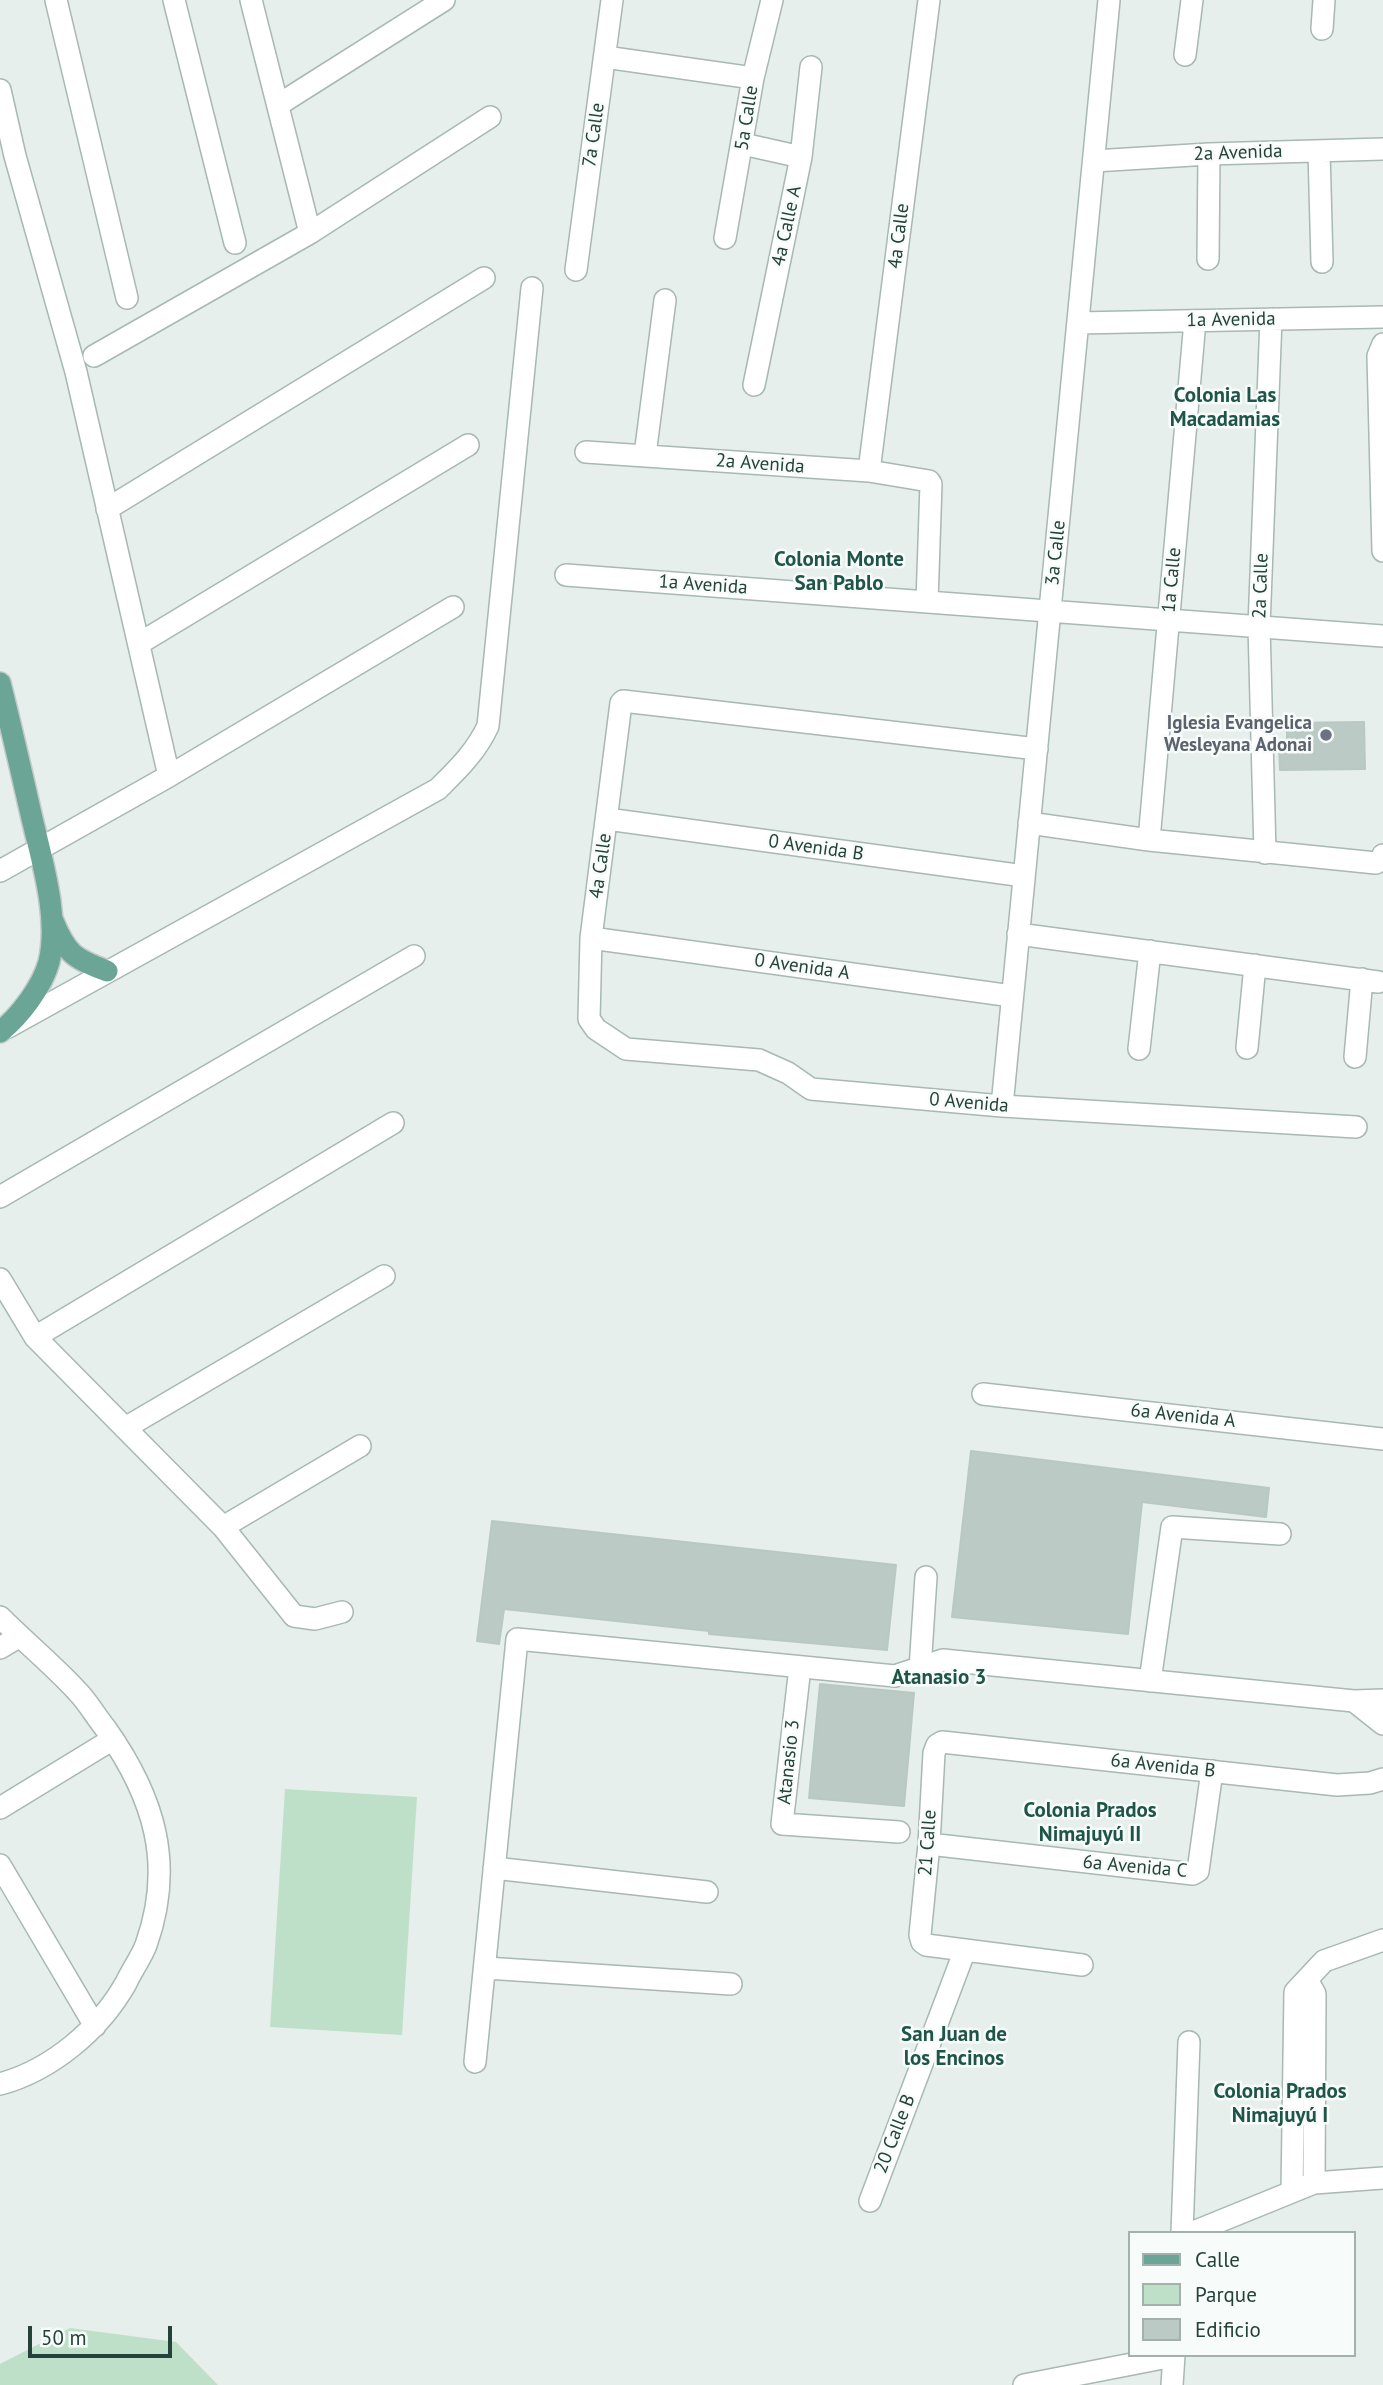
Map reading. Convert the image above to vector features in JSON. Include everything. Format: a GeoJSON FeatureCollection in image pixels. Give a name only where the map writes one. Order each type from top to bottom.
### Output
{"type":"FeatureCollection","features":[{"type":"Feature","properties":{"kind":"main road"},"geometry":{"type":"LineString","coordinates":[[0,683],[5,723],[39,849],[52,918],[49,961],[41,983],[2,1031]]}},
{"type":"Feature","properties":{"kind":"main road"},"geometry":{"type":"LineString","coordinates":[[52,918],[68,951],[82,962],[107,971]]}},
{"type":"Feature","properties":{"kind":"street"},"geometry":{"type":"LineString","coordinates":[[56,0],[127,298]]}},
{"type":"Feature","properties":{"kind":"street"},"geometry":{"type":"LineString","coordinates":[[174,0],[235,243]]}},
{"type":"Feature","properties":{"kind":"street"},"geometry":{"type":"LineString","coordinates":[[251,0],[310,233]]}},
{"type":"Feature","properties":{"kind":"street"},"geometry":{"type":"LineString","coordinates":[[278,105],[444,0]]}},
{"type":"Feature","properties":{"kind":"street","name":"7a Calle"},"geometry":{"type":"LineString","coordinates":[[576,270],[612,0]]}},
{"type":"Feature","properties":{"kind":"street","name":"5a Calle"},"geometry":{"type":"LineString","coordinates":[[725,238],[753,78],[772,0]]}},
{"type":"Feature","properties":{"kind":"street","name":"4a Calle"},"geometry":{"type":"LineString","coordinates":[[869,471],[929,0]]}},
{"type":"Feature","properties":{"kind":"street","name":"3a Calle"},"geometry":{"type":"LineString","coordinates":[[1002,1106],[1109,0]]}},
{"type":"Feature","properties":{"kind":"street"},"geometry":{"type":"LineString","coordinates":[[1185,55],[1192,0]]}},
{"type":"Feature","properties":{"kind":"street"},"geometry":{"type":"LineString","coordinates":[[1322,29],[1324,0]]}},
{"type":"Feature","properties":{"kind":"street"},"geometry":{"type":"LineString","coordinates":[[605,57],[753,78]]}},
{"type":"Feature","properties":{"kind":"street","name":"4a Calle A"},"geometry":{"type":"LineString","coordinates":[[754,385],[801,157],[811,67]]}},
{"type":"Feature","properties":{"kind":"street"},"geometry":{"type":"LineString","coordinates":[[0,90],[8,158],[76,372],[169,776]]}},
{"type":"Feature","properties":{"kind":"street"},"geometry":{"type":"LineString","coordinates":[[94,356],[310,233],[490,117]]}},
{"type":"Feature","properties":{"kind":"street"},"geometry":{"type":"LineString","coordinates":[[743,144],[801,157]]}},
{"type":"Feature","properties":{"kind":"street","name":"2a Avenida"},"geometry":{"type":"LineString","coordinates":[[1094,161],[1209,154],[1383,149]]}},
{"type":"Feature","properties":{"kind":"street"},"geometry":{"type":"LineString","coordinates":[[1319,151],[1322,262]]}},
{"type":"Feature","properties":{"kind":"street"},"geometry":{"type":"LineString","coordinates":[[1208,259],[1209,154]]}},
{"type":"Feature","properties":{"kind":"street"},"geometry":{"type":"LineString","coordinates":[[107,509],[484,278]]}},
{"type":"Feature","properties":{"kind":"street"},"geometry":{"type":"LineString","coordinates":[[2,1031],[438,789],[467,761],[479,745],[488,726],[532,288]]}},
{"type":"Feature","properties":{"kind":"street"},"geometry":{"type":"LineString","coordinates":[[645,455],[665,300]]}},
{"type":"Feature","properties":{"kind":"street","name":"1a Avenida"},"geometry":{"type":"LineString","coordinates":[[1078,323],[1383,317]]}},
{"type":"Feature","properties":{"kind":"street","name":"2a Calle"},"geometry":{"type":"LineString","coordinates":[[1265,853],[1259,626],[1271,319]]}},
{"type":"Feature","properties":{"kind":"street","name":"1a Calle"},"geometry":{"type":"LineString","coordinates":[[1149,840],[1195,321]]}},
{"type":"Feature","properties":{"kind":"street"},"geometry":{"type":"LineString","coordinates":[[1383,344],[1378,356],[1383,551]]}},
{"type":"Feature","properties":{"kind":"street"},"geometry":{"type":"LineString","coordinates":[[140,643],[468,444]]}},
{"type":"Feature","properties":{"kind":"street","name":"2a Avenida"},"geometry":{"type":"LineString","coordinates":[[586,452],[869,471],[926,479],[931,484],[927,602]]}},
{"type":"Feature","properties":{"kind":"street","name":"1a Avenida"},"geometry":{"type":"LineString","coordinates":[[566,575],[1050,611]]}},
{"type":"Feature","properties":{"kind":"street"},"geometry":{"type":"LineString","coordinates":[[0,871],[169,776],[453,607]]}},
{"type":"Feature","properties":{"kind":"street"},"geometry":{"type":"LineString","coordinates":[[1050,611],[1383,636]]}},
{"type":"Feature","properties":{"kind":"street","name":"4a Calle"},"geometry":{"type":"LineString","coordinates":[[596,1030],[589,1019],[591,938],[623,701],[1037,749]]}},
{"type":"Feature","properties":{"kind":"street","name":"0 Avenida B"},"geometry":{"type":"LineString","coordinates":[[607,819],[1024,876]]}},
{"type":"Feature","properties":{"kind":"street"},"geometry":{"type":"LineString","coordinates":[[1029,823],[1265,853],[1379,859]]}},
{"type":"Feature","properties":{"kind":"street"},"geometry":{"type":"LineString","coordinates":[[1018,934],[1370,981],[1355,1057]]}},
{"type":"Feature","properties":{"kind":"street","name":"0 Avenida A"},"geometry":{"type":"LineString","coordinates":[[591,938],[1012,996]]}},
{"type":"Feature","properties":{"kind":"street"},"geometry":{"type":"LineString","coordinates":[[1139,1049],[1150,951]]}},
{"type":"Feature","properties":{"kind":"street"},"geometry":{"type":"LineString","coordinates":[[0,1197],[414,956]]}},
{"type":"Feature","properties":{"kind":"street"},"geometry":{"type":"LineString","coordinates":[[1247,1048],[1255,965]]}},
{"type":"Feature","properties":{"kind":"street","name":"0 Avenida"},"geometry":{"type":"LineString","coordinates":[[596,1030],[626,1049],[759,1060],[788,1073],[811,1089],[1002,1106],[1356,1127]]}},
{"type":"Feature","properties":{"kind":"street"},"geometry":{"type":"LineString","coordinates":[[35,1337],[393,1123]]}},
{"type":"Feature","properties":{"kind":"street"},"geometry":{"type":"LineString","coordinates":[[125,1428],[384,1276]]}},
{"type":"Feature","properties":{"kind":"street"},"geometry":{"type":"LineString","coordinates":[[0,1279],[35,1337],[223,1527],[293,1616],[315,1619],[342,1612]]}},
{"type":"Feature","properties":{"kind":"street","name":"6a Avenida A"},"geometry":{"type":"LineString","coordinates":[[983,1394],[1383,1439]]}},
{"type":"Feature","properties":{"kind":"street"},"geometry":{"type":"LineString","coordinates":[[223,1527],[360,1446]]}},
{"type":"Feature","properties":{"kind":"street"},"geometry":{"type":"LineString","coordinates":[[1150,1681],[1172,1527],[1280,1534]]}},
{"type":"Feature","properties":{"kind":"street"},"geometry":{"type":"LineString","coordinates":[[920,1669],[926,1577]]}},
{"type":"Feature","properties":{"kind":"street"},"geometry":{"type":"LineString","coordinates":[[0,1617],[79,1692],[113,1739],[135,1776],[149,1806],[156,1832],[157,1891],[145,1947],[120,1992],[94,2026],[64,2052],[29,2074],[0,2084]]}},
{"type":"Feature","properties":{"kind":"street"},"geometry":{"type":"LineString","coordinates":[[0,1648],[20,1636]]}},
{"type":"Feature","properties":{"kind":"street"},"geometry":{"type":"LineString","coordinates":[[475,2063],[517,1639],[895,1676],[943,1660],[1354,1701],[1383,1700]]}},
{"type":"Feature","properties":{"kind":"street","name":"Atanasio 3"},"geometry":{"type":"LineString","coordinates":[[800,1667],[782,1824],[899,1832]]}},
{"type":"Feature","properties":{"kind":"street"},"geometry":{"type":"LineString","coordinates":[[1354,1701],[1383,1724]]}},
{"type":"Feature","properties":{"kind":"street"},"geometry":{"type":"LineString","coordinates":[[0,1808],[113,1739]]}},
{"type":"Feature","properties":{"kind":"street","name":"6a Avenida B"},"geometry":{"type":"LineString","coordinates":[[942,1742],[1337,1785],[1370,1783],[1383,1779]]}},
{"type":"Feature","properties":{"kind":"street","name":"21 Calle"},"geometry":{"type":"LineString","coordinates":[[942,1742],[937,1745],[934,1753],[920,1935],[926,1945],[965,1950]]}},
{"type":"Feature","properties":{"kind":"street","name":"6a Avenida C"},"geometry":{"type":"LineString","coordinates":[[929,1844],[1193,1874],[1198,1871],[1212,1771]]}},
{"type":"Feature","properties":{"kind":"street"},"geometry":{"type":"LineString","coordinates":[[0,1864],[94,2026]]}},
{"type":"Feature","properties":{"kind":"street"},"geometry":{"type":"LineString","coordinates":[[494,1868],[707,1892]]}},
{"type":"Feature","properties":{"kind":"street"},"geometry":{"type":"LineString","coordinates":[[1292,2191],[1296,1992],[1324,1961],[1383,1940]]}},
{"type":"Feature","properties":{"kind":"street"},"geometry":{"type":"LineString","coordinates":[[965,1950],[1082,1965]]}},
{"type":"Feature","properties":{"kind":"street","name":"20 Calle B"},"geometry":{"type":"LineString","coordinates":[[870,2200],[965,1950]]}},
{"type":"Feature","properties":{"kind":"street"},"geometry":{"type":"LineString","coordinates":[[486,1968],[731,1984]]}},
{"type":"Feature","properties":{"kind":"street"},"geometry":{"type":"LineString","coordinates":[[1308,1981],[1315,1994],[1314,2183]]}},
{"type":"Feature","properties":{"kind":"street"},"geometry":{"type":"LineString","coordinates":[[1182,2231],[1189,2042]]}},
{"type":"Feature","properties":{"kind":"street"},"geometry":{"type":"LineString","coordinates":[[1196,2231],[1314,2183],[1383,2178]]}},
{"type":"Feature","properties":{"kind":"street"},"geometry":{"type":"LineString","coordinates":[[1024,2385],[1168,2357]]}},
{"type":"Feature","properties":{"kind":"street"},"geometry":{"type":"LineString","coordinates":[[1171,2385],[1173,2357]]}},
{"type":"Feature","properties":{"kind":"green space"},"geometry":{"type":"Polygon","coordinates":[[[285,1789],[417,1797],[402,2035],[270,2027],[285,1789]]]}},
{"type":"Feature","properties":{"kind":"green space"},"geometry":{"type":"Polygon","coordinates":[[[70,2328],[176,2342],[218,2385],[0,2385],[0,2364],[70,2328]]]}},
{"type":"Feature","properties":{"kind":"building","name":"Iglesia Evangelica Wesleyana Adonai"},"geometry":{"type":"Polygon","coordinates":[[[1364,722],[1365,769],[1280,770],[1279,747],[1287,747],[1287,723],[1364,722]]]}},
{"type":"Feature","properties":{"kind":"building"},"geometry":{"type":"Polygon","coordinates":[[[971,1451],[1269,1488],[1266,1517],[1142,1502],[1128,1634],[952,1617],[971,1451]]]}},
{"type":"Feature","properties":{"kind":"building"},"geometry":{"type":"Polygon","coordinates":[[[492,1521],[896,1565],[887,1650],[709,1634],[709,1631],[504,1609],[499,1644],[477,1641],[492,1521]]]}},
{"type":"Feature","properties":{"kind":"building"},"geometry":{"type":"Polygon","coordinates":[[[820,1684],[914,1693],[904,1806],[809,1798],[820,1684]]]}},
{"type":"Feature","properties":{"kind":"place","name":"Iglesia Evangelica Wesleyana Adonai"},"geometry":{"type":"Point","coordinates":[1326,735]}},
{"type":"Feature","properties":{"kind":"district","name":"Colonia Las Macadamias"},"geometry":{"type":"Point","coordinates":[1225,408]}},
{"type":"Feature","properties":{"kind":"district","name":"Colonia Monte San Pablo"},"geometry":{"type":"Point","coordinates":[839,572]}},
{"type":"Feature","properties":{"kind":"district","name":"Atanasio 3"},"geometry":{"type":"Point","coordinates":[939,1678]}},
{"type":"Feature","properties":{"kind":"district","name":"Colonia Prados Nimajuyú II"},"geometry":{"type":"Point","coordinates":[1090,1823]}},
{"type":"Feature","properties":{"kind":"district","name":"San Juan de los Encinos"},"geometry":{"type":"Point","coordinates":[954,2047]}},
{"type":"Feature","properties":{"kind":"district","name":"Colonia Prados Nimajuyú I"},"geometry":{"type":"Point","coordinates":[1280,2104]}}]}
